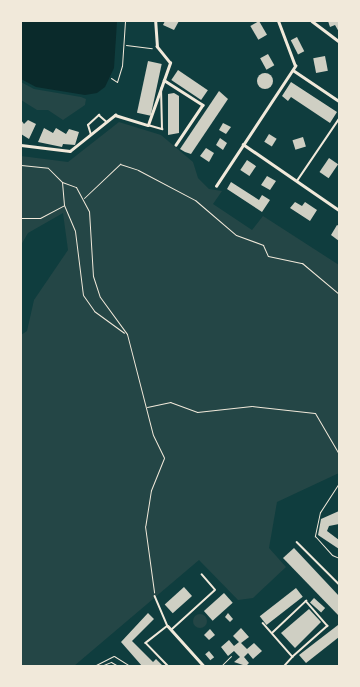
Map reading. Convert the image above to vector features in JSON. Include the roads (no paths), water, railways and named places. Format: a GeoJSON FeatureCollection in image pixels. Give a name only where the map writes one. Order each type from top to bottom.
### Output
{"type":"FeatureCollection","features":[{"type":"Feature","properties":{"kind":"street"},"geometry":{"type":"LineString","coordinates":[[21,145],[70,151],[115,115],[148,125],[170,59],[157,48],[155,21]]}},
{"type":"Feature","properties":{"kind":"street"},"geometry":{"type":"LineString","coordinates":[[216,186],[293,70],[295,58],[278,21]]}},
{"type":"Feature","properties":{"kind":"street"},"geometry":{"type":"LineString","coordinates":[[312,21],[339,41]]}},
{"type":"Feature","properties":{"kind":"street"},"geometry":{"type":"LineString","coordinates":[[293,70],[339,102]]}},
{"type":"Feature","properties":{"kind":"street"},"geometry":{"type":"LineString","coordinates":[[164,80],[203,105],[176,145]]}},
{"type":"Feature","properties":{"kind":"street"},"geometry":{"type":"LineString","coordinates":[[243,144],[339,210]]}},
{"type":"Feature","properties":{"kind":"street"},"geometry":{"type":"LineString","coordinates":[[168,626],[204,666]]}},
{"type":"Feature","properties":{"kind":"lane"},"geometry":{"type":"LineString","coordinates":[[148,125],[162,129],[161,88]]}},
{"type":"Feature","properties":{"kind":"lane"},"geometry":{"type":"LineString","coordinates":[[91,135],[88,125],[99,115],[106,121]]}},
{"type":"Feature","properties":{"kind":"lane"},"geometry":{"type":"LineString","coordinates":[[297,181],[339,119]]}},
{"type":"Feature","properties":{"kind":"lane"},"geometry":{"type":"LineString","coordinates":[[297,542],[339,584]]}},
{"type":"Feature","properties":{"kind":"lane"},"geometry":{"type":"LineString","coordinates":[[171,630],[215,590],[202,575]]}},
{"type":"Feature","properties":{"kind":"lane"},"geometry":{"type":"LineString","coordinates":[[155,596],[168,626],[146,643],[168,666]]}},
{"type":"Feature","properties":{"kind":"lane"},"geometry":{"type":"LineString","coordinates":[[272,633],[306,601],[328,626],[293,656],[285,666]]}},
{"type":"Feature","properties":{"kind":"lane"},"geometry":{"type":"LineString","coordinates":[[263,623],[293,656]]}}]}
